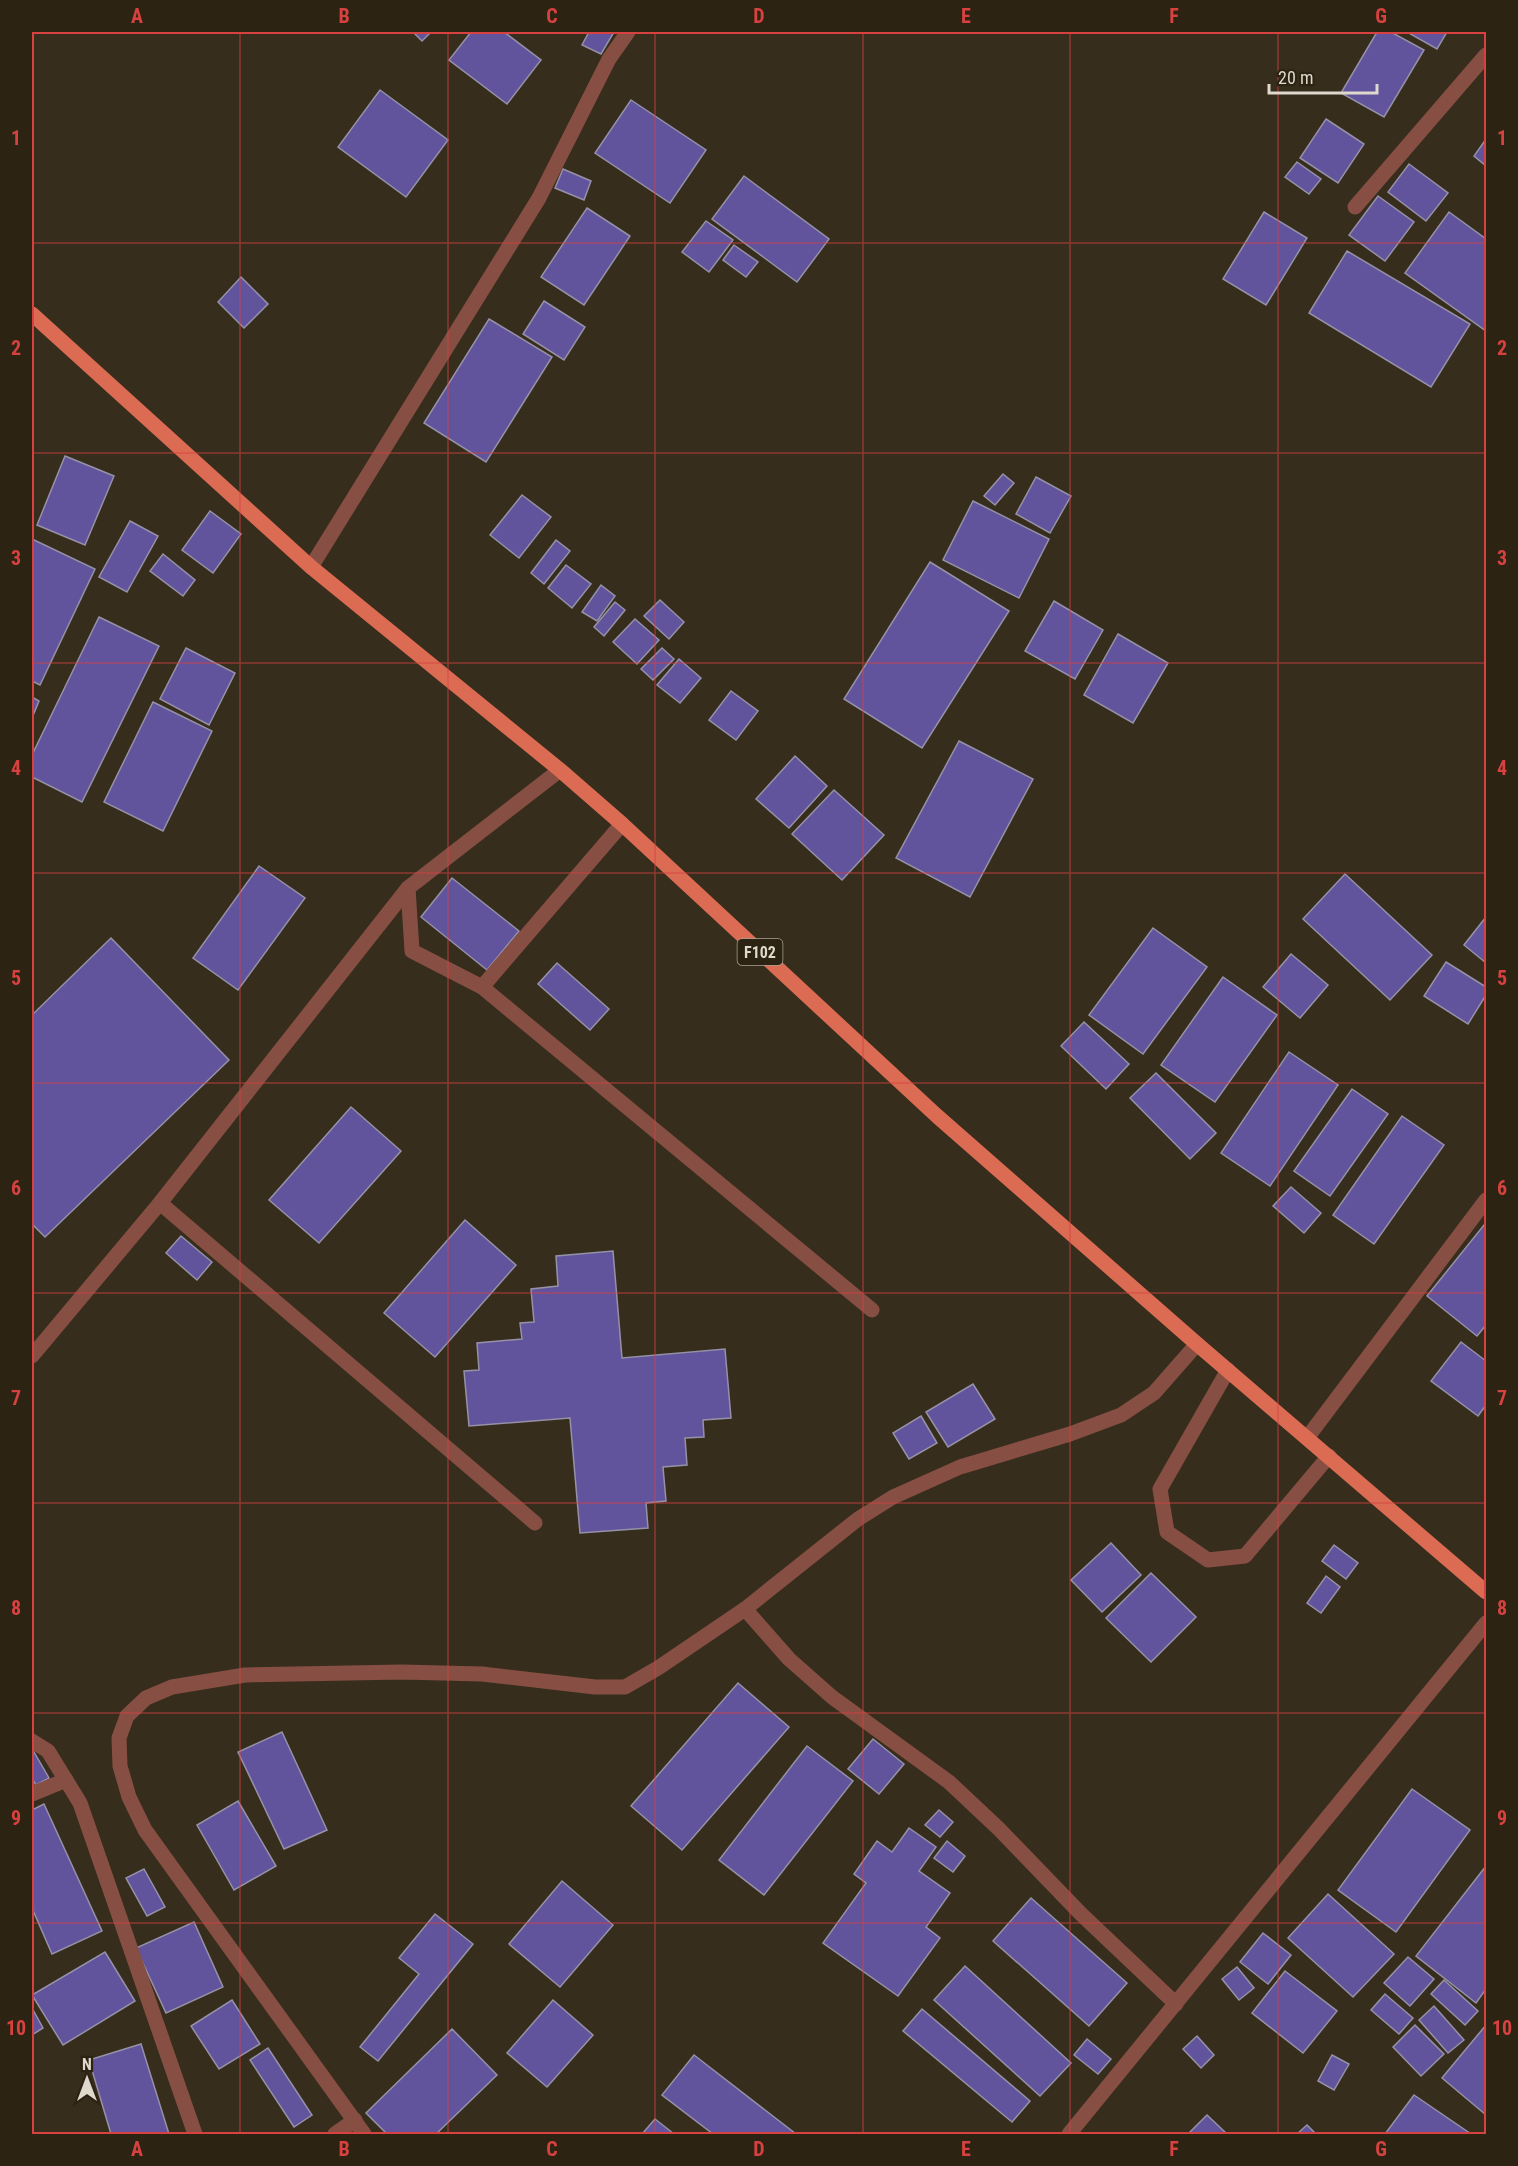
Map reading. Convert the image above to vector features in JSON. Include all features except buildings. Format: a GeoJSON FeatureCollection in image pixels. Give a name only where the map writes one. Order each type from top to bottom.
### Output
{"type":"FeatureCollection","features":[{"type":"Feature","properties":{"kind":"main road","name":"F102"},"geometry":{"type":"LineString","coordinates":[[32,314],[311,567],[622,824],[937,1116],[1197,1344],[1486,1592]]}},
{"type":"Feature","properties":{"kind":"street"},"geometry":{"type":"LineString","coordinates":[[311,567],[539,198],[609,59],[628,32]]}},
{"type":"Feature","properties":{"kind":"street"},"geometry":{"type":"LineString","coordinates":[[1355,207],[1486,55]]}},
{"type":"Feature","properties":{"kind":"street"},"geometry":{"type":"LineString","coordinates":[[32,1356],[160,1203],[408,888],[560,771]]}},
{"type":"Feature","properties":{"kind":"street"},"geometry":{"type":"LineString","coordinates":[[482,987],[622,824]]}},
{"type":"Feature","properties":{"kind":"street"},"geometry":{"type":"LineString","coordinates":[[408,888],[412,951],[482,987],[872,1310]]}},
{"type":"Feature","properties":{"kind":"street"},"geometry":{"type":"LineString","coordinates":[[1307,1438],[1486,1200]]}},
{"type":"Feature","properties":{"kind":"street"},"geometry":{"type":"LineString","coordinates":[[160,1203],[535,1523]]}},
{"type":"Feature","properties":{"kind":"street"},"geometry":{"type":"LineString","coordinates":[[364,2134],[145,1830],[129,1797],[120,1766],[119,1738],[128,1716],[146,1698],[172,1688],[245,1675],[402,1672],[482,1674],[595,1688],[625,1687],[658,1668],[745,1609],[858,1519],[893,1497],[960,1467],[1070,1434],[1121,1415],[1154,1393],[1197,1344]]}},
{"type":"Feature","properties":{"kind":"street"},"geometry":{"type":"LineString","coordinates":[[1228,1370],[1160,1489],[1167,1532],[1208,1560],[1245,1556],[1329,1456]]}},
{"type":"Feature","properties":{"kind":"street"},"geometry":{"type":"LineString","coordinates":[[745,1609],[789,1659],[832,1697],[949,1782],[999,1829],[1081,1914],[1176,2004]]}},
{"type":"Feature","properties":{"kind":"street"},"geometry":{"type":"LineString","coordinates":[[1069,2134],[1486,1623]]}},
{"type":"Feature","properties":{"kind":"street"},"geometry":{"type":"LineString","coordinates":[[32,1741],[48,1751],[80,1803],[195,2134]]}},
{"type":"Feature","properties":{"kind":"street"},"geometry":{"type":"LineString","coordinates":[[32,1794],[66,1780]]}},
{"type":"Feature","properties":{"kind":"street"},"geometry":{"type":"LineString","coordinates":[[335,2134],[355,2120]]}}]}
